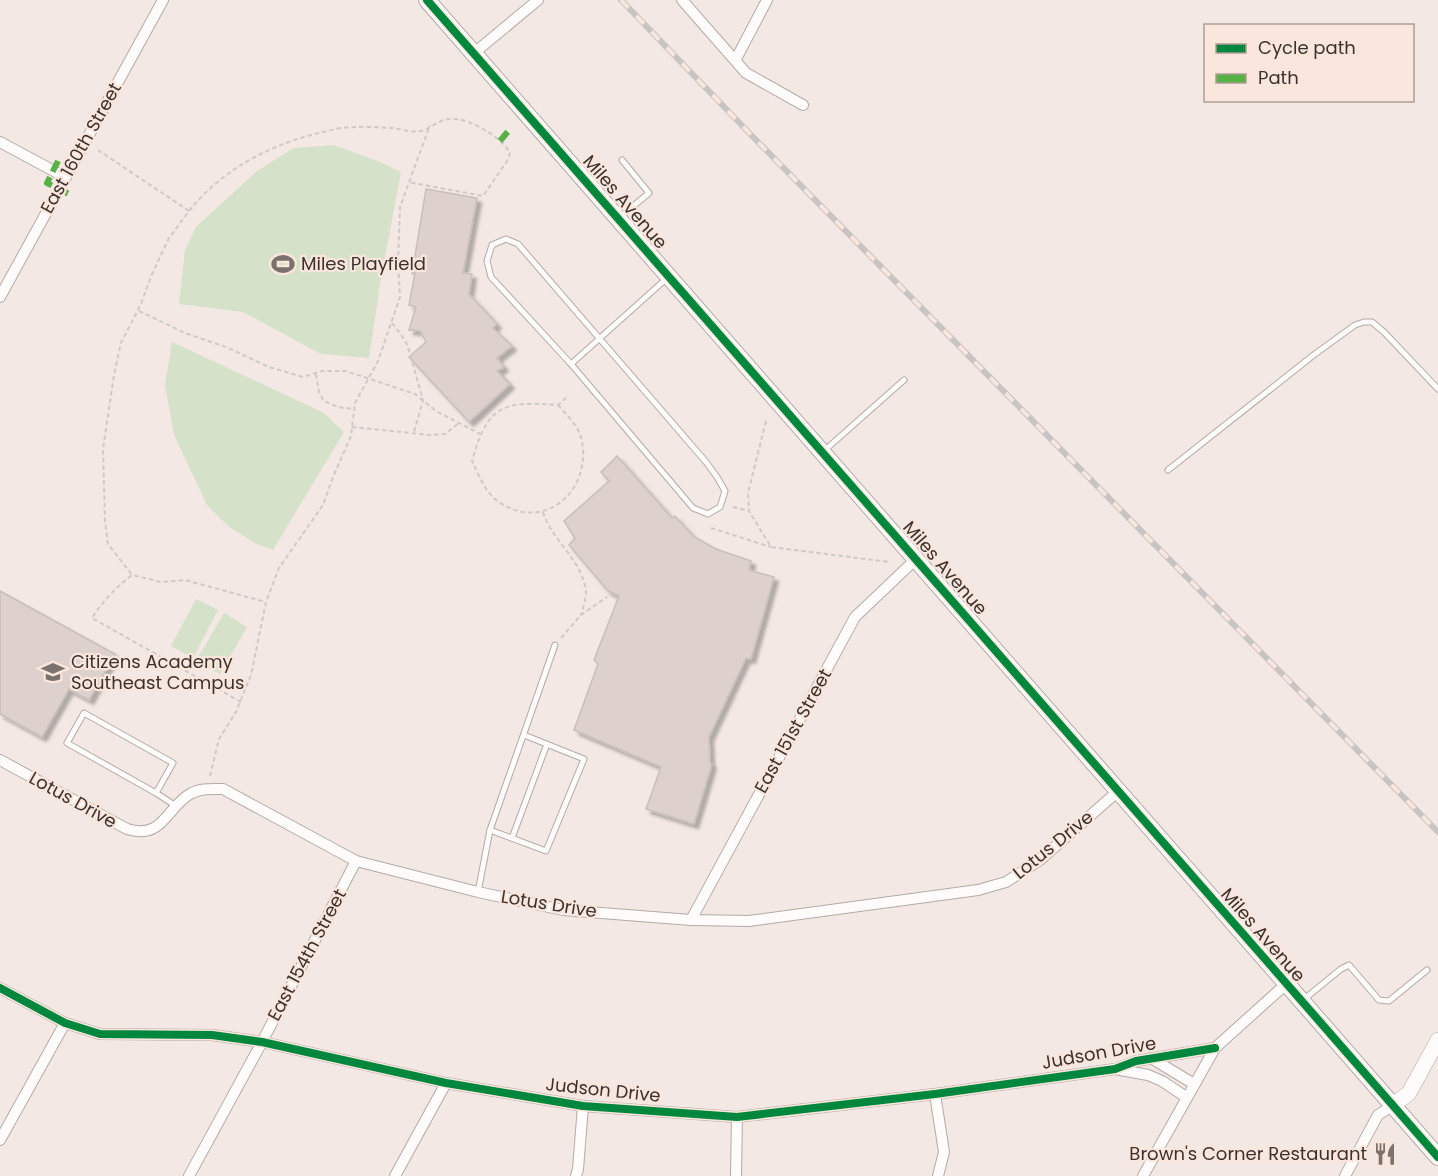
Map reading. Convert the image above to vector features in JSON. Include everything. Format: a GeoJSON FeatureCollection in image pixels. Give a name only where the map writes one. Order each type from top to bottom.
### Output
{"type":"FeatureCollection","features":[{"type":"Feature","properties":{"kind":"main road","name":"Miles Avenue"},"geometry":{"type":"LineString","coordinates":[[427,0],[824,451],[1118,792],[1438,1157]]}},
{"type":"Feature","properties":{"kind":"street","name":"East 160th Street"},"geometry":{"type":"LineString","coordinates":[[0,297],[163,0]]}},
{"type":"Feature","properties":{"kind":"street"},"geometry":{"type":"LineString","coordinates":[[474,53],[538,0]]}},
{"type":"Feature","properties":{"kind":"street"},"geometry":{"type":"LineString","coordinates":[[682,0],[746,73],[803,105]]}},
{"type":"Feature","properties":{"kind":"street"},"geometry":{"type":"LineString","coordinates":[[736,59],[767,0]]}},
{"type":"Feature","properties":{"kind":"street"},"geometry":{"type":"LineString","coordinates":[[0,142],[64,177]]}},
{"type":"Feature","properties":{"kind":"street","name":"East 151st Street"},"geometry":{"type":"LineString","coordinates":[[690,920],[855,617],[917,558]]}},
{"type":"Feature","properties":{"kind":"street","name":"Lotus Drive"},"geometry":{"type":"LineString","coordinates":[[0,760],[127,829],[137,832],[160,825],[190,794],[204,789],[223,789],[356,861],[478,892],[563,910],[690,920],[749,921],[978,890],[1006,882],[1040,860],[1118,792]]}},
{"type":"Feature","properties":{"kind":"street","name":"East 154th Street"},"geometry":{"type":"LineString","coordinates":[[189,1176],[356,861]]}},
{"type":"Feature","properties":{"kind":"street"},"geometry":{"type":"LineString","coordinates":[[1143,1176],[1215,1048],[1286,984]]}},
{"type":"Feature","properties":{"kind":"street","name":"Judson Drive"},"geometry":{"type":"LineString","coordinates":[[0,988],[65,1023],[100,1034],[212,1035],[262,1042],[446,1083],[583,1106],[737,1117],[935,1094],[1115,1069],[1136,1061],[1215,1048]]}},
{"type":"Feature","properties":{"kind":"street"},"geometry":{"type":"LineString","coordinates":[[0,1140],[65,1023]]}},
{"type":"Feature","properties":{"kind":"street"},"geometry":{"type":"LineString","coordinates":[[1345,1176],[1378,1115],[1409,1093],[1438,1040]]}},
{"type":"Feature","properties":{"kind":"street","name":"Judson Drive"},"geometry":{"type":"LineString","coordinates":[[1150,1059],[1194,1084]]}},
{"type":"Feature","properties":{"kind":"street","name":"Judson Drive"},"geometry":{"type":"LineString","coordinates":[[1115,1069],[1148,1075],[1162,1081],[1186,1097]]}},
{"type":"Feature","properties":{"kind":"street"},"geometry":{"type":"LineString","coordinates":[[395,1176],[446,1083]]}},
{"type":"Feature","properties":{"kind":"street"},"geometry":{"type":"LineString","coordinates":[[935,1094],[944,1152],[938,1176]]}},
{"type":"Feature","properties":{"kind":"street"},"geometry":{"type":"LineString","coordinates":[[576,1176],[583,1106]]}},
{"type":"Feature","properties":{"kind":"street"},"geometry":{"type":"LineString","coordinates":[[736,1176],[737,1117]]}},
{"type":"Feature","properties":{"kind":"lane"},"geometry":{"type":"LineString","coordinates":[[619,218],[649,193],[622,160]]}},
{"type":"Feature","properties":{"kind":"lane"},"geometry":{"type":"LineString","coordinates":[[506,239],[518,244],[717,477],[725,491],[720,507],[708,514],[693,508],[571,364],[491,277],[487,261],[492,245],[506,239]]}},
{"type":"Feature","properties":{"kind":"lane"},"geometry":{"type":"LineString","coordinates":[[571,364],[670,276]]}},
{"type":"Feature","properties":{"kind":"lane"},"geometry":{"type":"LineString","coordinates":[[1168,470],[1315,354],[1355,325],[1364,322],[1372,322],[1384,332],[1438,389]]}},
{"type":"Feature","properties":{"kind":"lane"},"geometry":{"type":"LineString","coordinates":[[824,451],[904,380]]}},
{"type":"Feature","properties":{"kind":"lane"},"geometry":{"type":"LineString","coordinates":[[478,892],[490,830],[555,645]]}},
{"type":"Feature","properties":{"kind":"lane"},"geometry":{"type":"LineString","coordinates":[[156,793],[172,763],[84,713],[67,743],[177,806]]}},
{"type":"Feature","properties":{"kind":"lane"},"geometry":{"type":"LineString","coordinates":[[490,830],[546,851],[584,759],[524,735]]}},
{"type":"Feature","properties":{"kind":"lane"},"geometry":{"type":"LineString","coordinates":[[512,838],[547,744]]}},
{"type":"Feature","properties":{"kind":"lane"},"geometry":{"type":"LineString","coordinates":[[1301,1001],[1341,969],[1349,966],[1379,1000],[1389,1001],[1427,970]]}},
{"type":"Feature","properties":{"kind":"path"},"geometry":{"type":"LineString","coordinates":[[266,602],[185,580],[161,582],[132,575],[108,544],[103,449],[114,375],[122,343],[139,310],[152,274],[169,238],[189,211],[224,176],[251,159],[288,141],[341,128],[392,128],[420,132],[430,125],[454,118],[478,126],[498,139],[510,153],[483,196],[408,182]]}},
{"type":"Feature","properties":{"kind":"path"},"geometry":{"type":"LineString","coordinates":[[210,776],[219,739],[241,702],[251,675],[266,602],[279,568],[323,505],[351,436],[355,403],[378,362],[400,297],[398,261],[400,207],[430,125]]}},
{"type":"Feature","properties":{"kind":"path"},"geometry":{"type":"LineString","coordinates":[[98,150],[189,211]]}},
{"type":"Feature","properties":{"kind":"path"},"geometry":{"type":"LineString","coordinates":[[139,310],[185,333],[303,377],[322,371],[346,371],[415,394],[436,411],[480,434]]}},
{"type":"Feature","properties":{"kind":"path"},"geometry":{"type":"LineString","coordinates":[[391,323],[400,333],[406,345],[423,400],[414,432]]}},
{"type":"Feature","properties":{"kind":"path"},"geometry":{"type":"LineString","coordinates":[[315,373],[319,392],[324,401],[338,407],[354,409]]}},
{"type":"Feature","properties":{"kind":"path"},"geometry":{"type":"LineString","coordinates":[[558,405],[568,396]]}},
{"type":"Feature","properties":{"kind":"path"},"geometry":{"type":"LineString","coordinates":[[525,402],[558,405],[579,431],[584,451],[581,475],[566,497],[547,511],[524,513],[498,502],[483,485],[472,460],[480,434],[498,410],[525,402]]}},
{"type":"Feature","properties":{"kind":"path"},"geometry":{"type":"LineString","coordinates":[[766,421],[748,494],[749,511],[771,547]]}},
{"type":"Feature","properties":{"kind":"path"},"geometry":{"type":"LineString","coordinates":[[352,427],[430,435],[445,434],[460,423]]}},
{"type":"Feature","properties":{"kind":"path"},"geometry":{"type":"LineString","coordinates":[[733,507],[749,511]]}},
{"type":"Feature","properties":{"kind":"path"},"geometry":{"type":"LineString","coordinates":[[543,512],[546,522],[579,570],[586,592],[581,615]]}},
{"type":"Feature","properties":{"kind":"path"},"geometry":{"type":"LineString","coordinates":[[711,528],[771,547],[889,562]]}},
{"type":"Feature","properties":{"kind":"path"},"geometry":{"type":"LineString","coordinates":[[132,575],[115,588],[92,618],[241,702]]}},
{"type":"Feature","properties":{"kind":"path"},"geometry":{"type":"LineString","coordinates":[[555,645],[581,615],[607,597]]}},
{"type":"Feature","properties":{"kind":"green space","name":"Miles Playfield"},"geometry":{"type":"Polygon","coordinates":[[[334,145],[401,172],[369,358],[321,354],[243,312],[179,304],[185,250],[196,227],[257,171],[294,148],[334,145]]]}},
{"type":"Feature","properties":{"kind":"green space"},"geometry":{"type":"Polygon","coordinates":[[[172,342],[324,413],[344,432],[273,550],[257,544],[229,527],[207,505],[174,435],[165,385],[172,342]]]}},
{"type":"Feature","properties":{"kind":"green space"},"geometry":{"type":"Polygon","coordinates":[[[196,599],[218,610],[193,658],[171,646],[196,599]]]}},
{"type":"Feature","properties":{"kind":"green space"},"geometry":{"type":"Polygon","coordinates":[[[224,613],[247,627],[220,674],[196,661],[224,613]]]}},
{"type":"Feature","properties":{"kind":"building"},"geometry":{"type":"Polygon","coordinates":[[[426,189],[477,198],[463,273],[472,274],[469,294],[497,324],[493,328],[512,346],[497,358],[504,367],[497,371],[510,384],[469,422],[409,357],[426,342],[420,331],[409,330],[416,307],[409,305],[426,189]]]}},
{"type":"Feature","properties":{"kind":"building"},"geometry":{"type":"Polygon","coordinates":[[[617,456],[672,518],[675,516],[693,536],[716,549],[751,561],[749,570],[774,577],[751,659],[746,658],[709,737],[712,764],[694,824],[646,809],[661,767],[574,730],[598,664],[594,660],[619,596],[608,591],[569,545],[575,538],[564,521],[609,481],[601,472],[617,456]]]}},
{"type":"Feature","properties":{"kind":"building","name":"Citizens Academy Southeast Campus"},"geometry":{"type":"Polygon","coordinates":[[[0,591],[115,654],[89,700],[69,689],[42,737],[0,714],[0,591]]]}},
{"type":"Feature","properties":{"kind":"railway"},"geometry":{"type":"LineString","coordinates":[[621,0],[1438,832]]}},
{"type":"Feature","properties":{"kind":"marked path"},"geometry":{"type":"LineString","coordinates":[[500,141],[510,129]]}},
{"type":"Feature","properties":{"kind":"marked path"},"geometry":{"type":"LineString","coordinates":[[58,161],[47,183],[73,196]]}},
{"type":"Feature","properties":{"kind":"cycle path"},"geometry":{"type":"LineString","coordinates":[[427,0],[1438,1157]]}},
{"type":"Feature","properties":{"kind":"cycle path"},"geometry":{"type":"LineString","coordinates":[[0,988],[65,1023],[100,1034],[212,1035],[262,1042],[446,1083],[583,1106],[737,1117],[935,1094],[1115,1069],[1136,1061],[1215,1048]]}},
{"type":"Feature","properties":{"kind":"place","name":"Miles Playfield"},"geometry":{"type":"Point","coordinates":[283,264]}},
{"type":"Feature","properties":{"kind":"place","name":"Citizens Academy Southeast Campus"},"geometry":{"type":"Point","coordinates":[53,672]}},
{"type":"Feature","properties":{"kind":"place","name":"Brown's Corner Restaurant"},"geometry":{"type":"Point","coordinates":[1385,1154]}}]}
